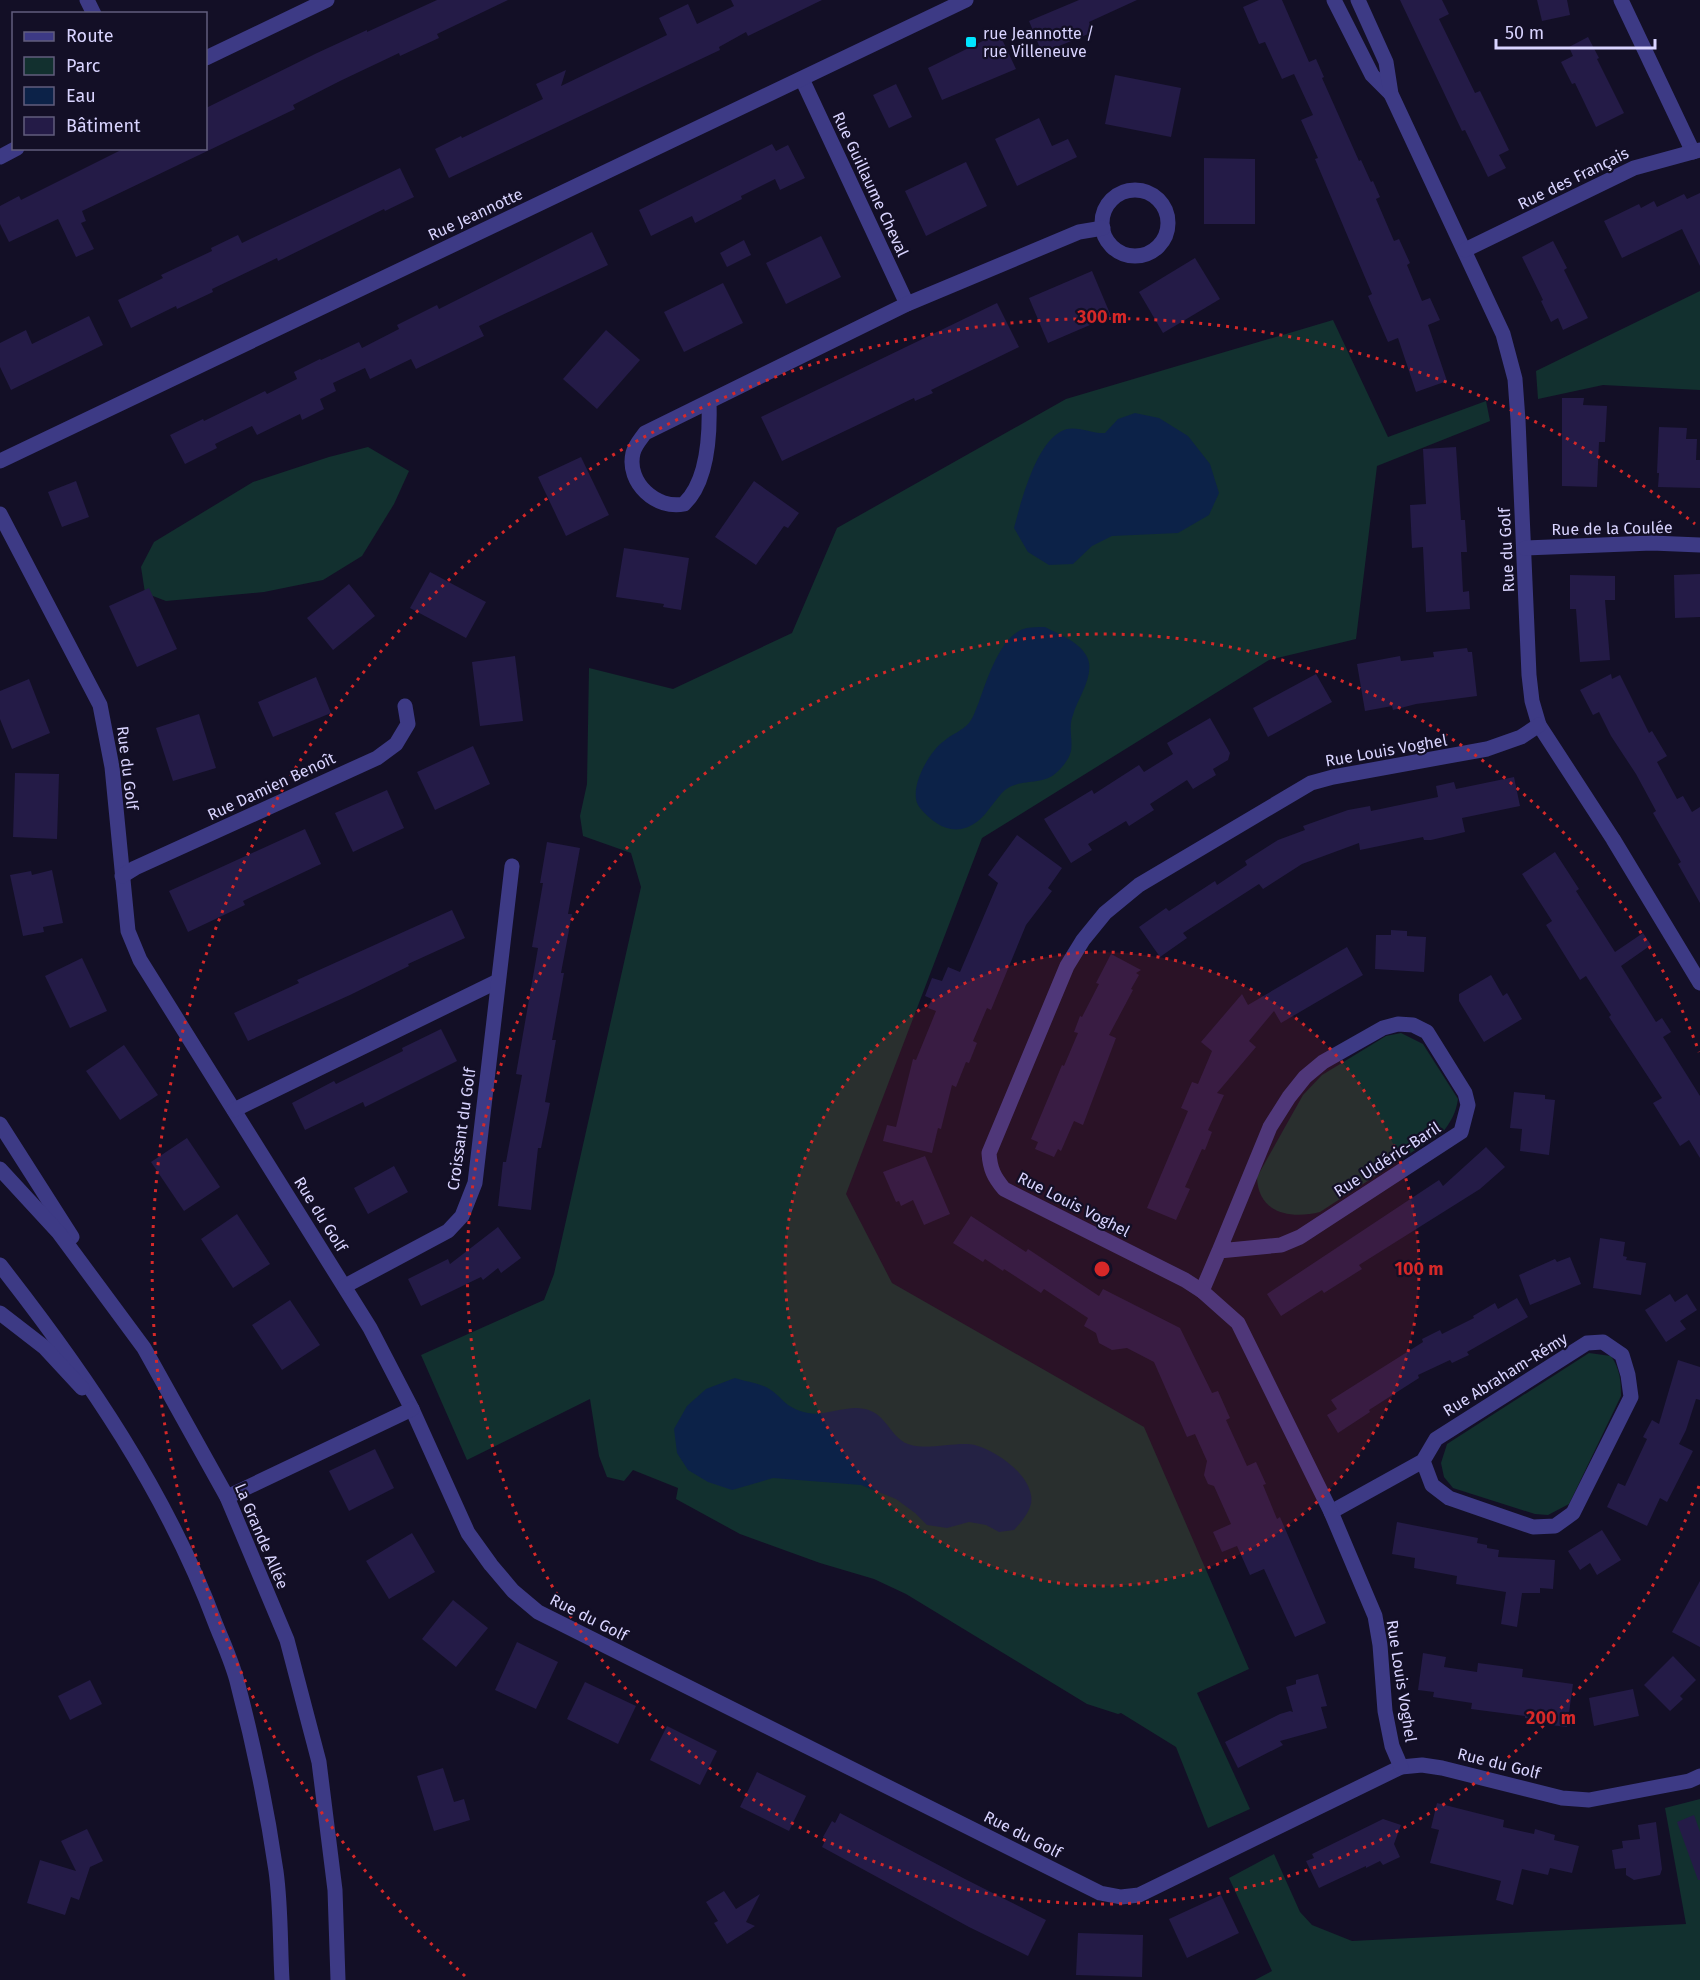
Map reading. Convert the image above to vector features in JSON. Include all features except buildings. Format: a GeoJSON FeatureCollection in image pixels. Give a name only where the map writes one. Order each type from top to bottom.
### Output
{"type":"FeatureCollection","features":[{"type":"Feature","properties":{"kind":"street"},"geometry":{"type":"LineString","coordinates":[[207,58],[327,0]]}},
{"type":"Feature","properties":{"kind":"street","name":"Rue du Golf"},"geometry":{"type":"LineString","coordinates":[[1334,0],[1372,75],[1391,94]]}},
{"type":"Feature","properties":{"kind":"street","name":"Rue du Golf"},"geometry":{"type":"LineString","coordinates":[[1358,0],[1386,62],[1391,94],[1503,334],[1515,380],[1525,548],[1529,675],[1532,701],[1539,725],[1700,983]]}},
{"type":"Feature","properties":{"kind":"street"},"geometry":{"type":"LineString","coordinates":[[1621,0],[1696,151]]}},
{"type":"Feature","properties":{"kind":"street","name":"Rue Jeannotte"},"geometry":{"type":"LineString","coordinates":[[0,461],[963,1]]}},
{"type":"Feature","properties":{"kind":"street","name":"Rue Guillaume Cheval"},"geometry":{"type":"LineString","coordinates":[[802,79],[907,304]]}},
{"type":"Feature","properties":{"kind":"street","name":"Rue des Français"},"geometry":{"type":"LineString","coordinates":[[1465,250],[1634,168],[1696,151]]}},
{"type":"Feature","properties":{"kind":"street"},"geometry":{"type":"LineString","coordinates":[[1136,189],[1149,192],[1160,200],[1167,211],[1169,224],[1165,237],[1158,247],[1147,254],[1134,256],[1121,253],[1110,245],[1103,228],[1101,221],[1105,208],[1112,198],[1124,191],[1136,189]]}},
{"type":"Feature","properties":{"kind":"street"},"geometry":{"type":"LineString","coordinates":[[710,402],[710,422],[698,486],[684,504],[673,506],[659,502],[648,494],[636,478],[633,468],[633,455],[645,433],[907,304],[1079,232],[1103,228]]}},
{"type":"Feature","properties":{"kind":"street","name":"Rue du Golf"},"geometry":{"type":"LineString","coordinates":[[0,514],[100,705],[112,767],[128,931],[140,960],[370,1328],[412,1409],[468,1533],[490,1565],[513,1591],[538,1612],[1100,1893],[1121,1897],[1139,1895],[1401,1767],[1442,1768],[1562,1798],[1589,1800],[1689,1782],[1700,1776]]}},
{"type":"Feature","properties":{"kind":"street","name":"Rue de la Coulée"},"geometry":{"type":"LineString","coordinates":[[1525,548],[1652,543],[1700,545]]}},
{"type":"Feature","properties":{"kind":"street","name":"Rue Damien Benoît"},"geometry":{"type":"LineString","coordinates":[[122,876],[135,868],[377,758],[396,744],[408,724],[405,706]]}},
{"type":"Feature","properties":{"kind":"street","name":"Rue Louis Voghel"},"geometry":{"type":"LineString","coordinates":[[1401,1767],[1392,1746],[1385,1711],[1380,1645],[1375,1616],[1331,1512],[1238,1323],[1202,1291],[1185,1280],[1004,1190],[994,1177],[989,1153],[1066,966],[1105,913],[1139,885],[1311,783],[1487,749],[1521,737],[1539,725]]}},
{"type":"Feature","properties":{"kind":"street","name":"Croissant du Golf"},"geometry":{"type":"LineString","coordinates":[[345,1286],[448,1231],[462,1216],[475,1184],[512,866]]}},
{"type":"Feature","properties":{"kind":"street"},"geometry":{"type":"LineString","coordinates":[[234,1110],[498,981]]}},
{"type":"Feature","properties":{"kind":"street","name":"Rue Uldéric-Baril"},"geometry":{"type":"LineString","coordinates":[[1202,1291],[1270,1127],[1305,1077],[1323,1062],[1383,1028],[1398,1024],[1413,1025],[1426,1032],[1465,1093],[1468,1106],[1461,1132],[1300,1237],[1281,1245],[1219,1251]]}},
{"type":"Feature","properties":{"kind":"street"},"geometry":{"type":"LineString","coordinates":[[0,1124],[144,1348]]}},
{"type":"Feature","properties":{"kind":"street","name":"La Grande Allée"},"geometry":{"type":"LineString","coordinates":[[0,1169],[59,1233],[144,1348],[227,1497],[287,1640],[319,1762],[335,1890],[338,1980]]}},
{"type":"Feature","properties":{"kind":"street"},"geometry":{"type":"LineString","coordinates":[[0,1265],[64,1349],[112,1420],[148,1479],[200,1581],[238,1682],[260,1779],[276,1873],[282,1980]]}},
{"type":"Feature","properties":{"kind":"street"},"geometry":{"type":"LineString","coordinates":[[0,1313],[44,1347],[112,1420]]}},
{"type":"Feature","properties":{"kind":"street","name":"Rue Abraham-Rémy"},"geometry":{"type":"LineString","coordinates":[[1331,1512],[1423,1461],[1436,1439],[1587,1343],[1604,1342],[1622,1355],[1631,1397],[1573,1513],[1555,1526],[1533,1527],[1449,1498],[1432,1485],[1423,1461]]}},
{"type":"Feature","properties":{"kind":"street"},"geometry":{"type":"LineString","coordinates":[[227,1497],[412,1409]]}},
{"type":"Feature","properties":{"kind":"green space"},"geometry":{"type":"Polygon","coordinates":[[[1700,291],[1700,390],[1603,385],[1538,399],[1536,371],[1700,291]]]}},
{"type":"Feature","properties":{"kind":"green space"},"geometry":{"type":"Polygon","coordinates":[[[1333,320],[1388,437],[1486,401],[1490,421],[1377,466],[1356,639],[1269,660],[982,838],[846,1194],[892,1283],[1144,1427],[1249,1669],[1197,1693],[1250,1809],[1208,1828],[1176,1747],[1121,1713],[1087,1704],[906,1594],[874,1579],[820,1563],[740,1534],[676,1499],[678,1488],[633,1470],[624,1481],[607,1477],[599,1456],[590,1399],[467,1460],[421,1355],[544,1300],[554,1274],[641,887],[631,853],[583,836],[580,816],[587,784],[589,668],[673,689],[792,633],[837,528],[1066,399],[1333,320]]]}},
{"type":"Feature","properties":{"kind":"green space"},"geometry":{"type":"Polygon","coordinates":[[[368,447],[409,471],[394,504],[362,556],[323,580],[264,592],[166,601],[145,593],[141,567],[154,542],[253,482],[368,447]]]}},
{"type":"Feature","properties":{"kind":"green space"},"geometry":{"type":"Polygon","coordinates":[[[1401,1033],[1423,1044],[1458,1099],[1453,1117],[1443,1132],[1320,1212],[1288,1214],[1270,1206],[1263,1199],[1257,1177],[1303,1095],[1322,1075],[1386,1036],[1401,1033]]]}},
{"type":"Feature","properties":{"kind":"green space"},"geometry":{"type":"Polygon","coordinates":[[[1589,1353],[1611,1356],[1619,1375],[1621,1396],[1569,1504],[1548,1515],[1535,1514],[1453,1488],[1444,1477],[1441,1463],[1447,1444],[1589,1353]]]}},
{"type":"Feature","properties":{"kind":"green space"},"geometry":{"type":"Polygon","coordinates":[[[1700,1799],[1700,1980],[1255,1980],[1272,1971],[1229,1878],[1274,1854],[1300,1912],[1312,1925],[1352,1941],[1686,1924],[1665,1808],[1700,1799]]]}},
{"type":"Feature","properties":{"kind":"water"},"geometry":{"type":"Polygon","coordinates":[[[1135,413],[1159,418],[1188,436],[1210,464],[1219,493],[1209,515],[1178,533],[1112,536],[1092,546],[1073,564],[1049,565],[1028,552],[1014,528],[1030,476],[1043,449],[1051,439],[1065,430],[1071,428],[1105,433],[1118,419],[1135,413]]]}},
{"type":"Feature","properties":{"kind":"water"},"geometry":{"type":"Polygon","coordinates":[[[1045,627],[1078,646],[1089,662],[1086,685],[1072,720],[1069,757],[1050,777],[1017,784],[1005,790],[982,817],[970,826],[954,829],[940,825],[926,815],[916,801],[917,782],[926,762],[938,746],[971,721],[1002,648],[1018,632],[1027,628],[1045,627]]]}},
{"type":"Feature","properties":{"kind":"water"},"geometry":{"type":"Polygon","coordinates":[[[735,1378],[766,1387],[788,1405],[808,1413],[855,1408],[871,1411],[882,1419],[899,1439],[911,1445],[927,1447],[968,1444],[983,1448],[1001,1457],[1024,1478],[1031,1495],[1031,1505],[1014,1530],[999,1532],[986,1525],[969,1522],[947,1528],[927,1525],[896,1499],[861,1485],[773,1478],[732,1490],[708,1482],[688,1470],[677,1453],[674,1429],[687,1406],[706,1389],[735,1378]]]}},
{"type":"Feature","properties":{"kind":"place","name":"rue Jeannotte / rue Villeneuve"},"geometry":{"type":"Point","coordinates":[971,42]}}]}
